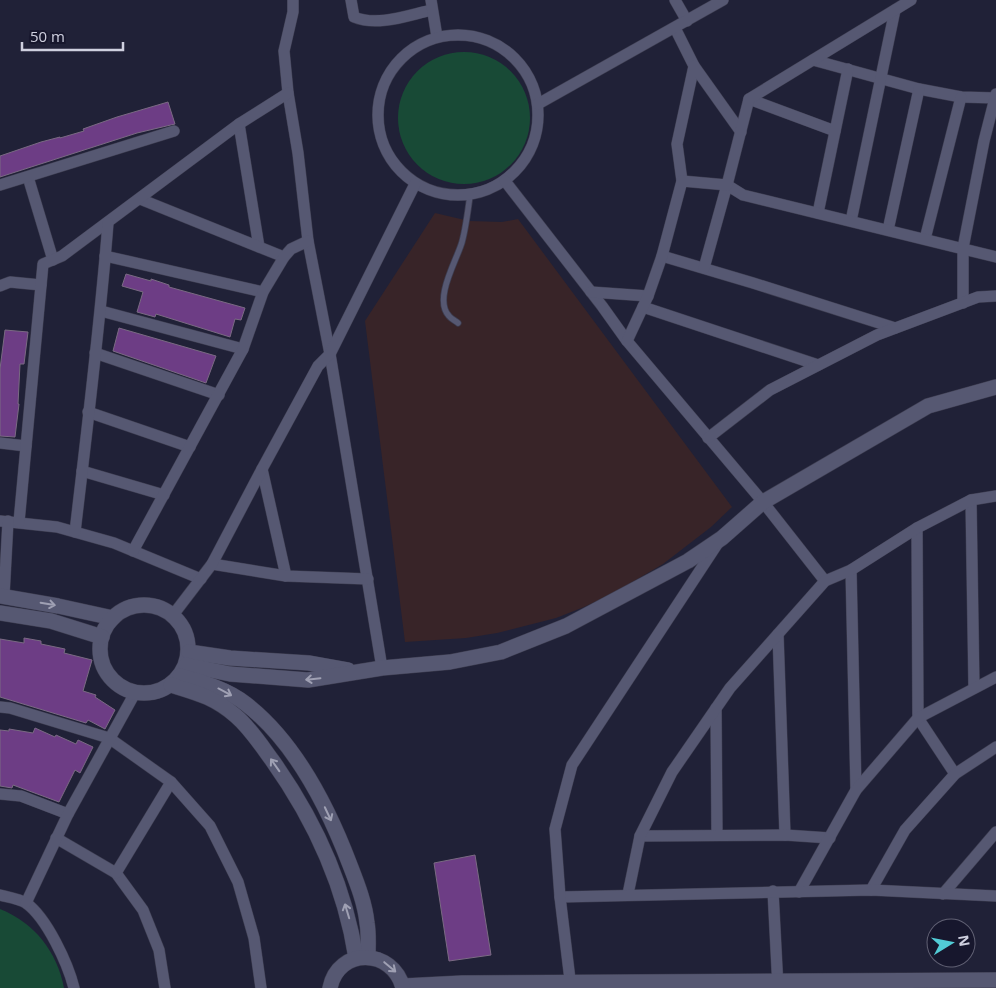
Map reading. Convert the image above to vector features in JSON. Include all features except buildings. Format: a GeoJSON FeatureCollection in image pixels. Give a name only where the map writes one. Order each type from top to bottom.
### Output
{"type":"FeatureCollection","features":[{"type":"Feature","properties":{"kind":"street"},"geometry":{"type":"LineString","coordinates":[[293,0],[293,12],[284,51],[288,93],[298,153],[308,241],[330,354],[382,668]]}},
{"type":"Feature","properties":{"kind":"street"},"geometry":{"type":"LineString","coordinates":[[351,0],[354,17],[364,21],[381,20],[432,5],[437,37]]}},
{"type":"Feature","properties":{"kind":"street"},"geometry":{"type":"LineString","coordinates":[[675,0],[687,21]]}},
{"type":"Feature","properties":{"kind":"street"},"geometry":{"type":"LineString","coordinates":[[538,104],[723,0]]}},
{"type":"Feature","properties":{"kind":"street"},"geometry":{"type":"LineString","coordinates":[[704,268],[749,99],[911,0]]}},
{"type":"Feature","properties":{"kind":"street"},"geometry":{"type":"LineString","coordinates":[[851,221],[895,10]]}},
{"type":"Feature","properties":{"kind":"street"},"geometry":{"type":"LineString","coordinates":[[675,28],[694,66],[741,132]]}},
{"type":"Feature","properties":{"kind":"street"},"geometry":{"type":"LineString","coordinates":[[459,34],[482,38],[502,47],[520,63],[532,82],[538,104],[538,126],[532,147],[521,166],[505,181],[489,190],[470,195],[451,196],[432,192],[415,184],[398,168],[385,149],[379,126],[379,103],[386,81],[398,62],[416,46],[437,37],[459,34]]}},
{"type":"Feature","properties":{"kind":"street"},"geometry":{"type":"LineString","coordinates":[[813,60],[919,89],[961,97],[996,97],[984,141],[963,248],[963,303]]}},
{"type":"Feature","properties":{"kind":"street"},"geometry":{"type":"LineString","coordinates":[[627,340],[645,302],[662,256],[682,181],[677,144],[694,66]]}},
{"type":"Feature","properties":{"kind":"street"},"geometry":{"type":"LineString","coordinates":[[818,213],[848,70]]}},
{"type":"Feature","properties":{"kind":"street"},"geometry":{"type":"LineString","coordinates":[[888,230],[919,89]]}},
{"type":"Feature","properties":{"kind":"street"},"geometry":{"type":"LineString","coordinates":[[113,618],[2,596],[9,521],[26,446],[43,264],[62,256],[239,124],[288,93]]}},
{"type":"Feature","properties":{"kind":"street"},"geometry":{"type":"LineString","coordinates":[[925,239],[961,97]]}},
{"type":"Feature","properties":{"kind":"street"},"geometry":{"type":"LineString","coordinates":[[749,99],[835,131]]}},
{"type":"Feature","properties":{"kind":"street"},"geometry":{"type":"LineString","coordinates":[[239,124],[259,247]]}},
{"type":"Feature","properties":{"kind":"street"},"geometry":{"type":"LineString","coordinates":[[0,185],[28,178],[174,131]]}},
{"type":"Feature","properties":{"kind":"street"},"geometry":{"type":"LineString","coordinates":[[28,178],[53,260]]}},
{"type":"Feature","properties":{"kind":"street"},"geometry":{"type":"LineString","coordinates":[[505,181],[627,340],[763,502],[825,581]]}},
{"type":"Feature","properties":{"kind":"street"},"geometry":{"type":"LineString","coordinates":[[682,181],[727,185],[743,195],[996,257]]}},
{"type":"Feature","properties":{"kind":"street"},"geometry":{"type":"LineString","coordinates":[[173,615],[212,564],[318,366],[330,354],[415,184]]}},
{"type":"Feature","properties":{"kind":"street"},"geometry":{"type":"LineString","coordinates":[[140,199],[284,257]]}},
{"type":"Feature","properties":{"kind":"street"},"geometry":{"type":"LineString","coordinates":[[76,532],[88,412],[101,311],[108,223]]}},
{"type":"Feature","properties":{"kind":"street"},"geometry":{"type":"LineString","coordinates":[[133,551],[243,349],[263,292],[284,257],[291,249],[308,241]]}},
{"type":"Feature","properties":{"kind":"street"},"geometry":{"type":"LineString","coordinates":[[105,256],[263,292]]}},
{"type":"Feature","properties":{"kind":"street"},"geometry":{"type":"LineString","coordinates":[[662,256],[895,328]]}},
{"type":"Feature","properties":{"kind":"street"},"geometry":{"type":"LineString","coordinates":[[0,286],[10,282],[41,285]]}},
{"type":"Feature","properties":{"kind":"street"},"geometry":{"type":"LineString","coordinates":[[592,292],[645,302],[818,365]]}},
{"type":"Feature","properties":{"kind":"street"},"geometry":{"type":"LineString","coordinates":[[708,438],[770,390],[877,335],[978,297],[996,296]]}},
{"type":"Feature","properties":{"kind":"street"},"geometry":{"type":"LineString","coordinates":[[101,311],[243,349]]}},
{"type":"Feature","properties":{"kind":"street"},"geometry":{"type":"LineString","coordinates":[[95,353],[219,395]]}},
{"type":"Feature","properties":{"kind":"street"},"geometry":{"type":"LineString","coordinates":[[181,670],[308,680],[382,668],[450,662],[501,652],[566,626],[688,561],[722,538],[763,502],[928,406],[996,387]]}},
{"type":"Feature","properties":{"kind":"street"},"geometry":{"type":"LineString","coordinates":[[88,412],[190,447]]}},
{"type":"Feature","properties":{"kind":"street"},"geometry":{"type":"LineString","coordinates":[[0,443],[26,446]]}},
{"type":"Feature","properties":{"kind":"street"},"geometry":{"type":"LineString","coordinates":[[262,469],[286,576]]}},
{"type":"Feature","properties":{"kind":"street"},"geometry":{"type":"LineString","coordinates":[[82,471],[164,495]]}},
{"type":"Feature","properties":{"kind":"street"},"geometry":{"type":"LineString","coordinates":[[628,894],[640,836],[672,772],[730,688],[825,581],[851,570],[917,528],[971,500],[996,496]]}},
{"type":"Feature","properties":{"kind":"street"},"geometry":{"type":"LineString","coordinates":[[971,500],[974,688]]}},
{"type":"Feature","properties":{"kind":"street"},"geometry":{"type":"LineString","coordinates":[[9,521],[57,527],[114,542],[201,579]]}},
{"type":"Feature","properties":{"kind":"street"},"geometry":{"type":"LineString","coordinates":[[917,528],[918,718],[955,774]]}},
{"type":"Feature","properties":{"kind":"street"},"geometry":{"type":"LineString","coordinates":[[571,986],[560,897],[555,830],[572,765],[722,538]]}},
{"type":"Feature","properties":{"kind":"street"},"geometry":{"type":"LineString","coordinates":[[212,564],[286,576],[368,578]]}},
{"type":"Feature","properties":{"kind":"street"},"geometry":{"type":"LineString","coordinates":[[851,570],[856,790]]}},
{"type":"Feature","properties":{"kind":"street"},"geometry":{"type":"LineString","coordinates":[[149,605],[161,608],[173,615],[182,626],[187,638],[181,670],[154,692],[135,693],[121,687],[110,678],[103,665],[100,651],[102,637],[113,618],[124,610],[136,606],[149,605]]}},
{"type":"Feature","properties":{"kind":"street"},"geometry":{"type":"LineString","coordinates":[[0,613],[51,621],[102,637]]}},
{"type":"Feature","properties":{"kind":"street"},"geometry":{"type":"LineString","coordinates":[[778,634],[785,835]]}},
{"type":"Feature","properties":{"kind":"street"},"geometry":{"type":"LineString","coordinates":[[181,670],[244,702],[270,724],[322,800],[344,848],[359,888],[368,922],[362,958]]}},
{"type":"Feature","properties":{"kind":"street"},"geometry":{"type":"LineString","coordinates":[[181,670],[206,695],[236,716],[257,739],[281,773],[303,810],[327,858],[362,958]]}},
{"type":"Feature","properties":{"kind":"street"},"geometry":{"type":"LineString","coordinates":[[799,892],[856,790],[918,718],[996,677]]}},
{"type":"Feature","properties":{"kind":"street"},"geometry":{"type":"LineString","coordinates":[[26,903],[68,814],[135,693]]}},
{"type":"Feature","properties":{"kind":"street"},"geometry":{"type":"LineString","coordinates":[[0,707],[10,708],[109,738],[172,782],[210,826],[238,882],[254,938],[261,988]]}},
{"type":"Feature","properties":{"kind":"street"},"geometry":{"type":"LineString","coordinates":[[716,708],[717,835]]}},
{"type":"Feature","properties":{"kind":"street"},"geometry":{"type":"LineString","coordinates":[[871,890],[905,830],[955,774],[996,747]]}},
{"type":"Feature","properties":{"kind":"street"},"geometry":{"type":"LineString","coordinates":[[116,874],[172,782]]}},
{"type":"Feature","properties":{"kind":"street"},"geometry":{"type":"LineString","coordinates":[[0,794],[21,796],[68,814]]}},
{"type":"Feature","properties":{"kind":"street"},"geometry":{"type":"LineString","coordinates":[[943,894],[996,832]]}},
{"type":"Feature","properties":{"kind":"street"},"geometry":{"type":"LineString","coordinates":[[640,836],[785,835],[830,838]]}},
{"type":"Feature","properties":{"kind":"street"},"geometry":{"type":"LineString","coordinates":[[56,838],[116,874],[143,910],[159,950],[165,988]]}},
{"type":"Feature","properties":{"kind":"street"},"geometry":{"type":"LineString","coordinates":[[560,897],[871,890],[996,896]]}},
{"type":"Feature","properties":{"kind":"street"},"geometry":{"type":"LineString","coordinates":[[773,891],[778,985]]}},
{"type":"Feature","properties":{"kind":"street"},"geometry":{"type":"LineString","coordinates":[[0,895],[26,903],[48,927],[70,972],[74,988]]}},
{"type":"Feature","properties":{"kind":"street"},"geometry":{"type":"LineString","coordinates":[[330,988],[337,971],[346,963],[362,958],[380,960],[391,966],[398,975],[403,987],[462,983],[571,986],[778,985],[996,980]]}},
{"type":"Feature","properties":{"kind":"lane"},"geometry":{"type":"LineString","coordinates":[[458,323],[448,316],[444,305],[445,292],[451,268],[462,242],[470,195]]}},
{"type":"Feature","properties":{"kind":"shaded area"},"geometry":{"type":"Polygon","coordinates":[[[435,213],[469,221],[502,222],[518,219],[732,507],[711,527],[663,564],[612,594],[584,607],[556,618],[497,633],[466,638],[405,642],[365,321],[435,213]]]}},
{"type":"Feature","properties":{"kind":"green space"},"geometry":{"type":"Polygon","coordinates":[[[464,52],[477,53],[489,57],[511,71],[525,93],[529,105],[529,131],[525,143],[511,165],[489,179],[477,183],[464,184],[451,183],[439,179],[417,165],[403,143],[399,131],[398,118],[399,105],[403,93],[417,71],[439,57],[451,53],[464,52]]]}},
{"type":"Feature","properties":{"kind":"green space"},"geometry":{"type":"Polygon","coordinates":[[[0,909],[24,922],[42,940],[56,962],[64,988],[0,988],[0,909]]]}}]}
